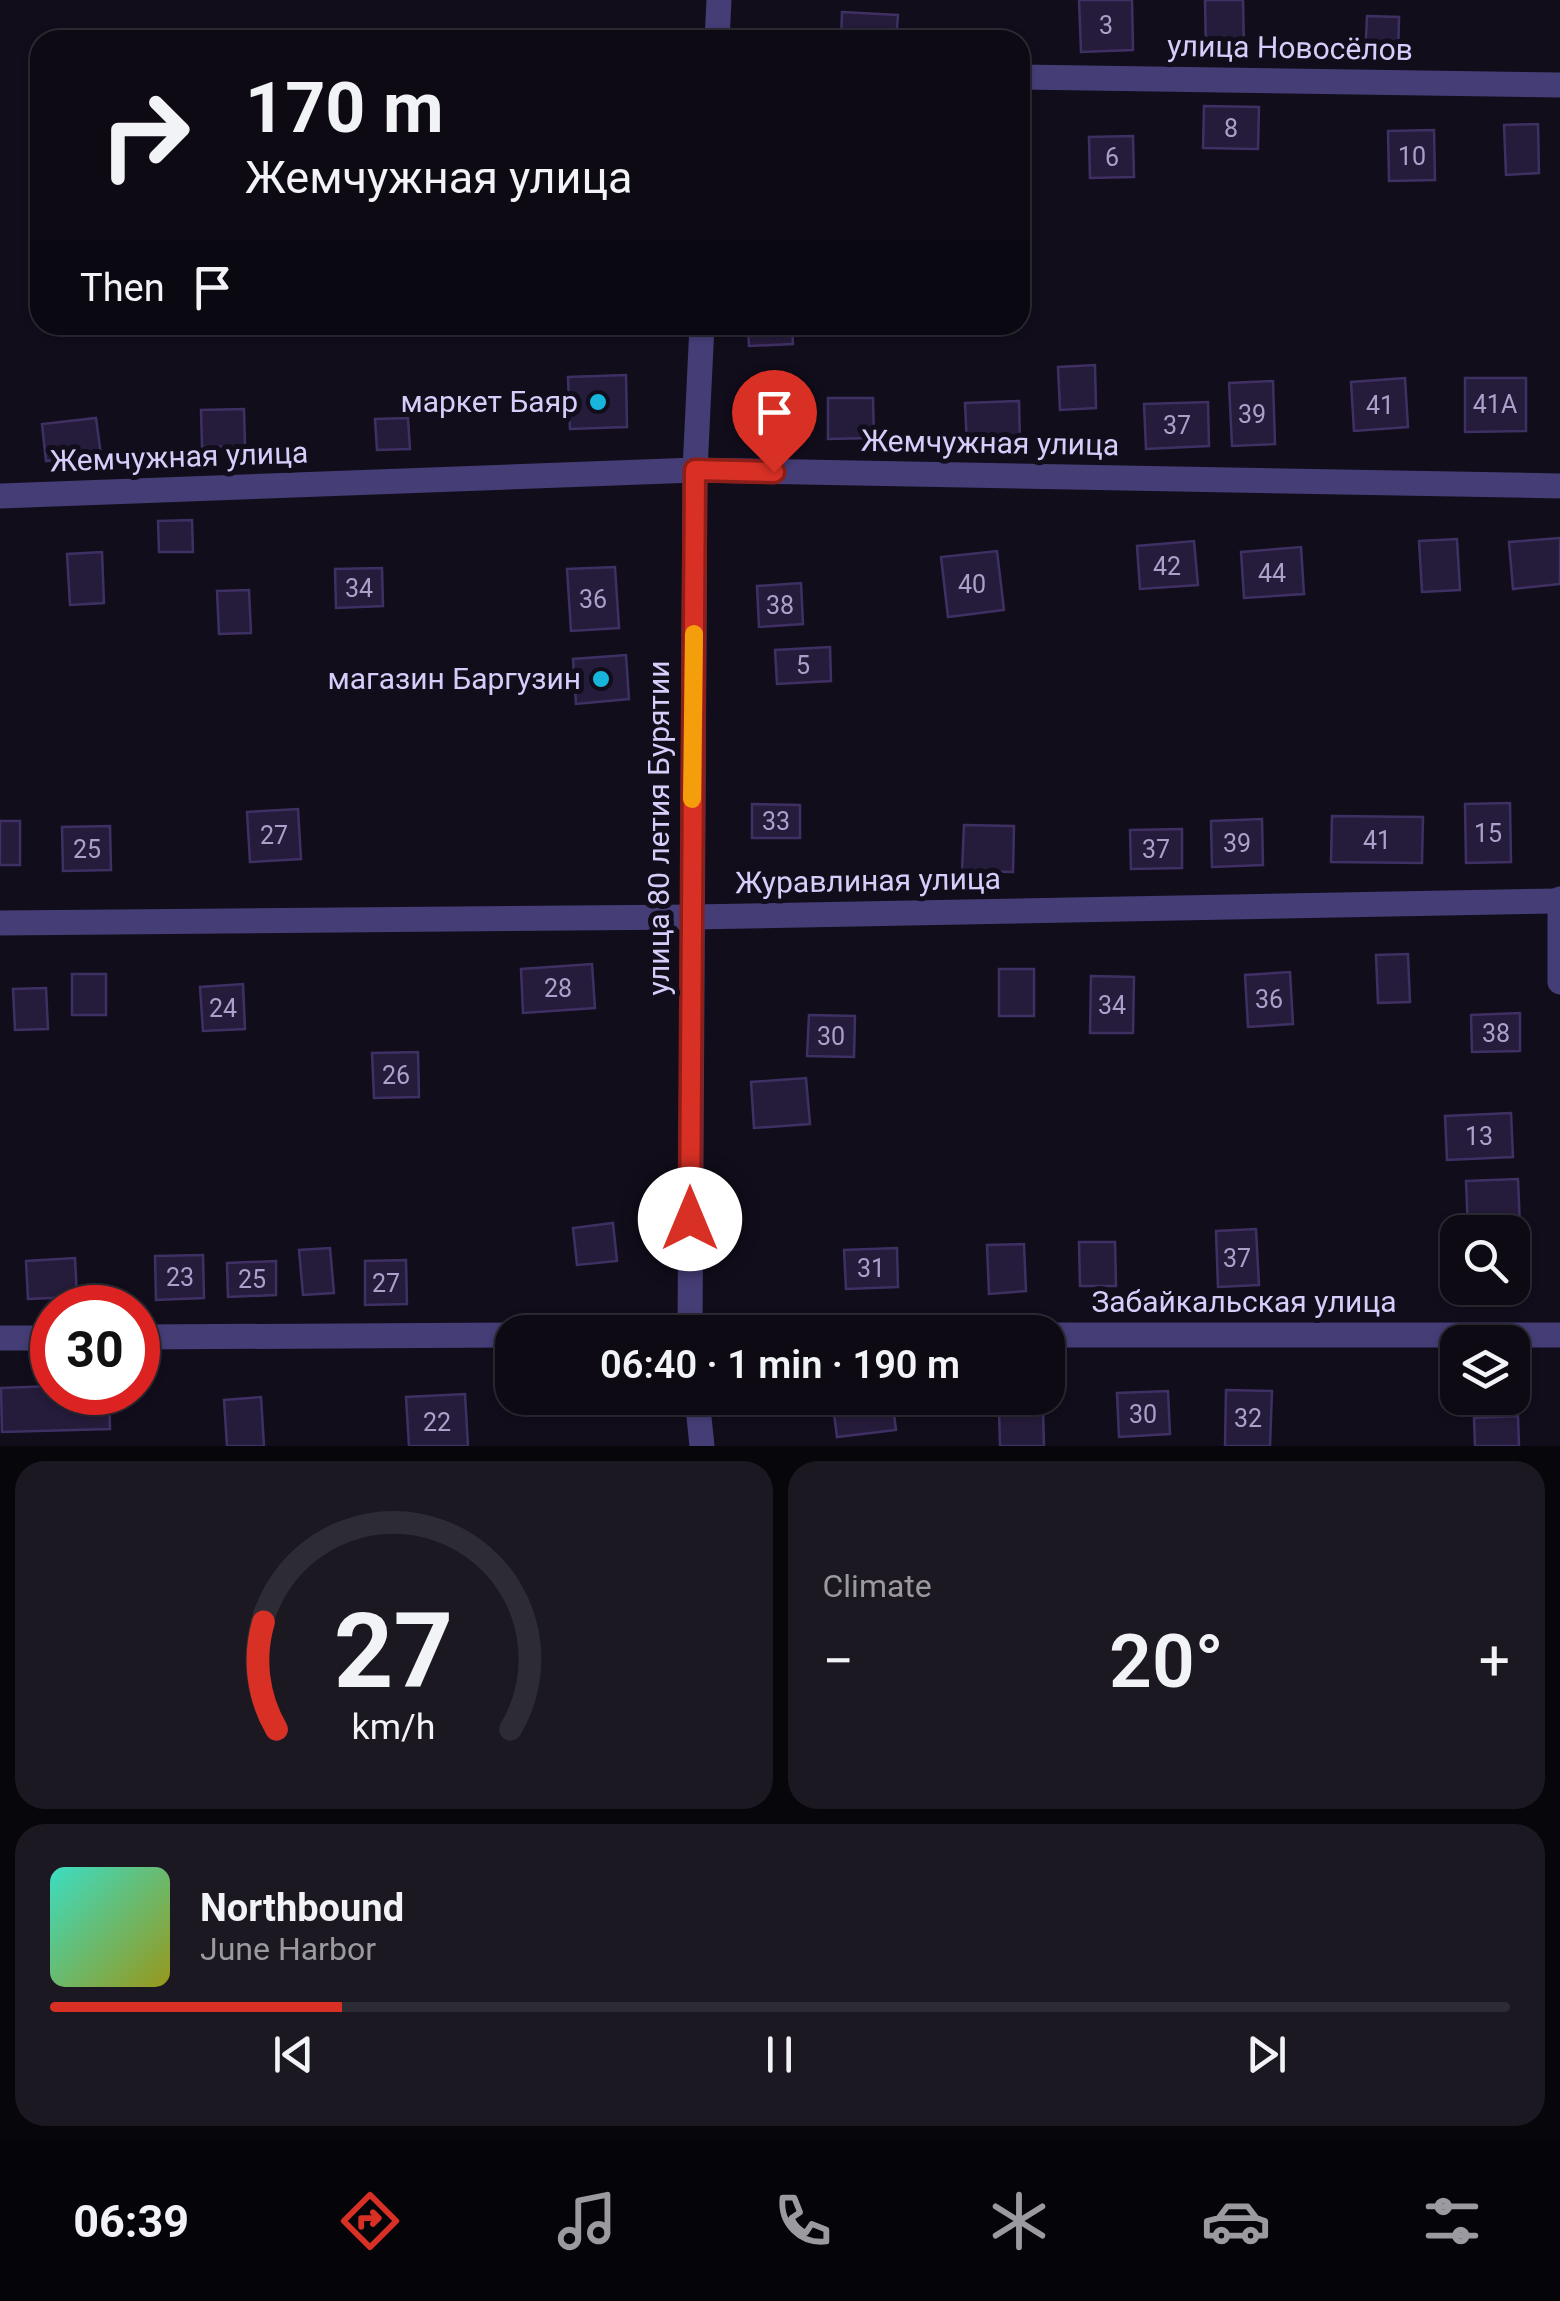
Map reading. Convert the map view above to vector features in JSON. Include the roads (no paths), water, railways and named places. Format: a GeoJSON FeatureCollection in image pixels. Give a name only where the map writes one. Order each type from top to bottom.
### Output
{"type":"FeatureCollection","features":[{"type":"Feature","properties":{"kind":"street"},"geometry":{"type":"LineString","coordinates":[[717,30],[719,0]]}},
{"type":"Feature","properties":{"kind":"street","name":"улица Новосёлов"},"geometry":{"type":"LineString","coordinates":[[1030,77],[1560,85]]}},
{"type":"Feature","properties":{"kind":"street","name":"улица 80 летия Бурятии"},"geometry":{"type":"LineString","coordinates":[[690,1315],[695,470],[702,335]]}},
{"type":"Feature","properties":{"kind":"street","name":"Жемчужная улица"},"geometry":{"type":"LineString","coordinates":[[0,496],[695,470],[1560,486]]}},
{"type":"Feature","properties":{"kind":"street"},"geometry":{"type":"LineString","coordinates":[[1559,900],[1560,982]]}},
{"type":"Feature","properties":{"kind":"street","name":"Журавлиная улица"},"geometry":{"type":"LineString","coordinates":[[0,924],[690,917],[1559,900]]}},
{"type":"Feature","properties":{"kind":"street"},"geometry":{"type":"LineString","coordinates":[[160,1337],[495,1335]]}},
{"type":"Feature","properties":{"kind":"street","name":"Забайкальская улица"},"geometry":{"type":"LineString","coordinates":[[1065,1335],[1560,1335]]}},
{"type":"Feature","properties":{"kind":"street"},"geometry":{"type":"LineString","coordinates":[[0,1338],[30,1338]]}},
{"type":"Feature","properties":{"kind":"street"},"geometry":{"type":"LineString","coordinates":[[699,1415],[702,1446]]}},
{"type":"Feature","properties":{"kind":"place","name":"маркет Баяр"},"geometry":{"type":"Point","coordinates":[598,402]}},
{"type":"Feature","properties":{"kind":"place","name":"магазин Баргузин"},"geometry":{"type":"Point","coordinates":[601,679]}}]}
